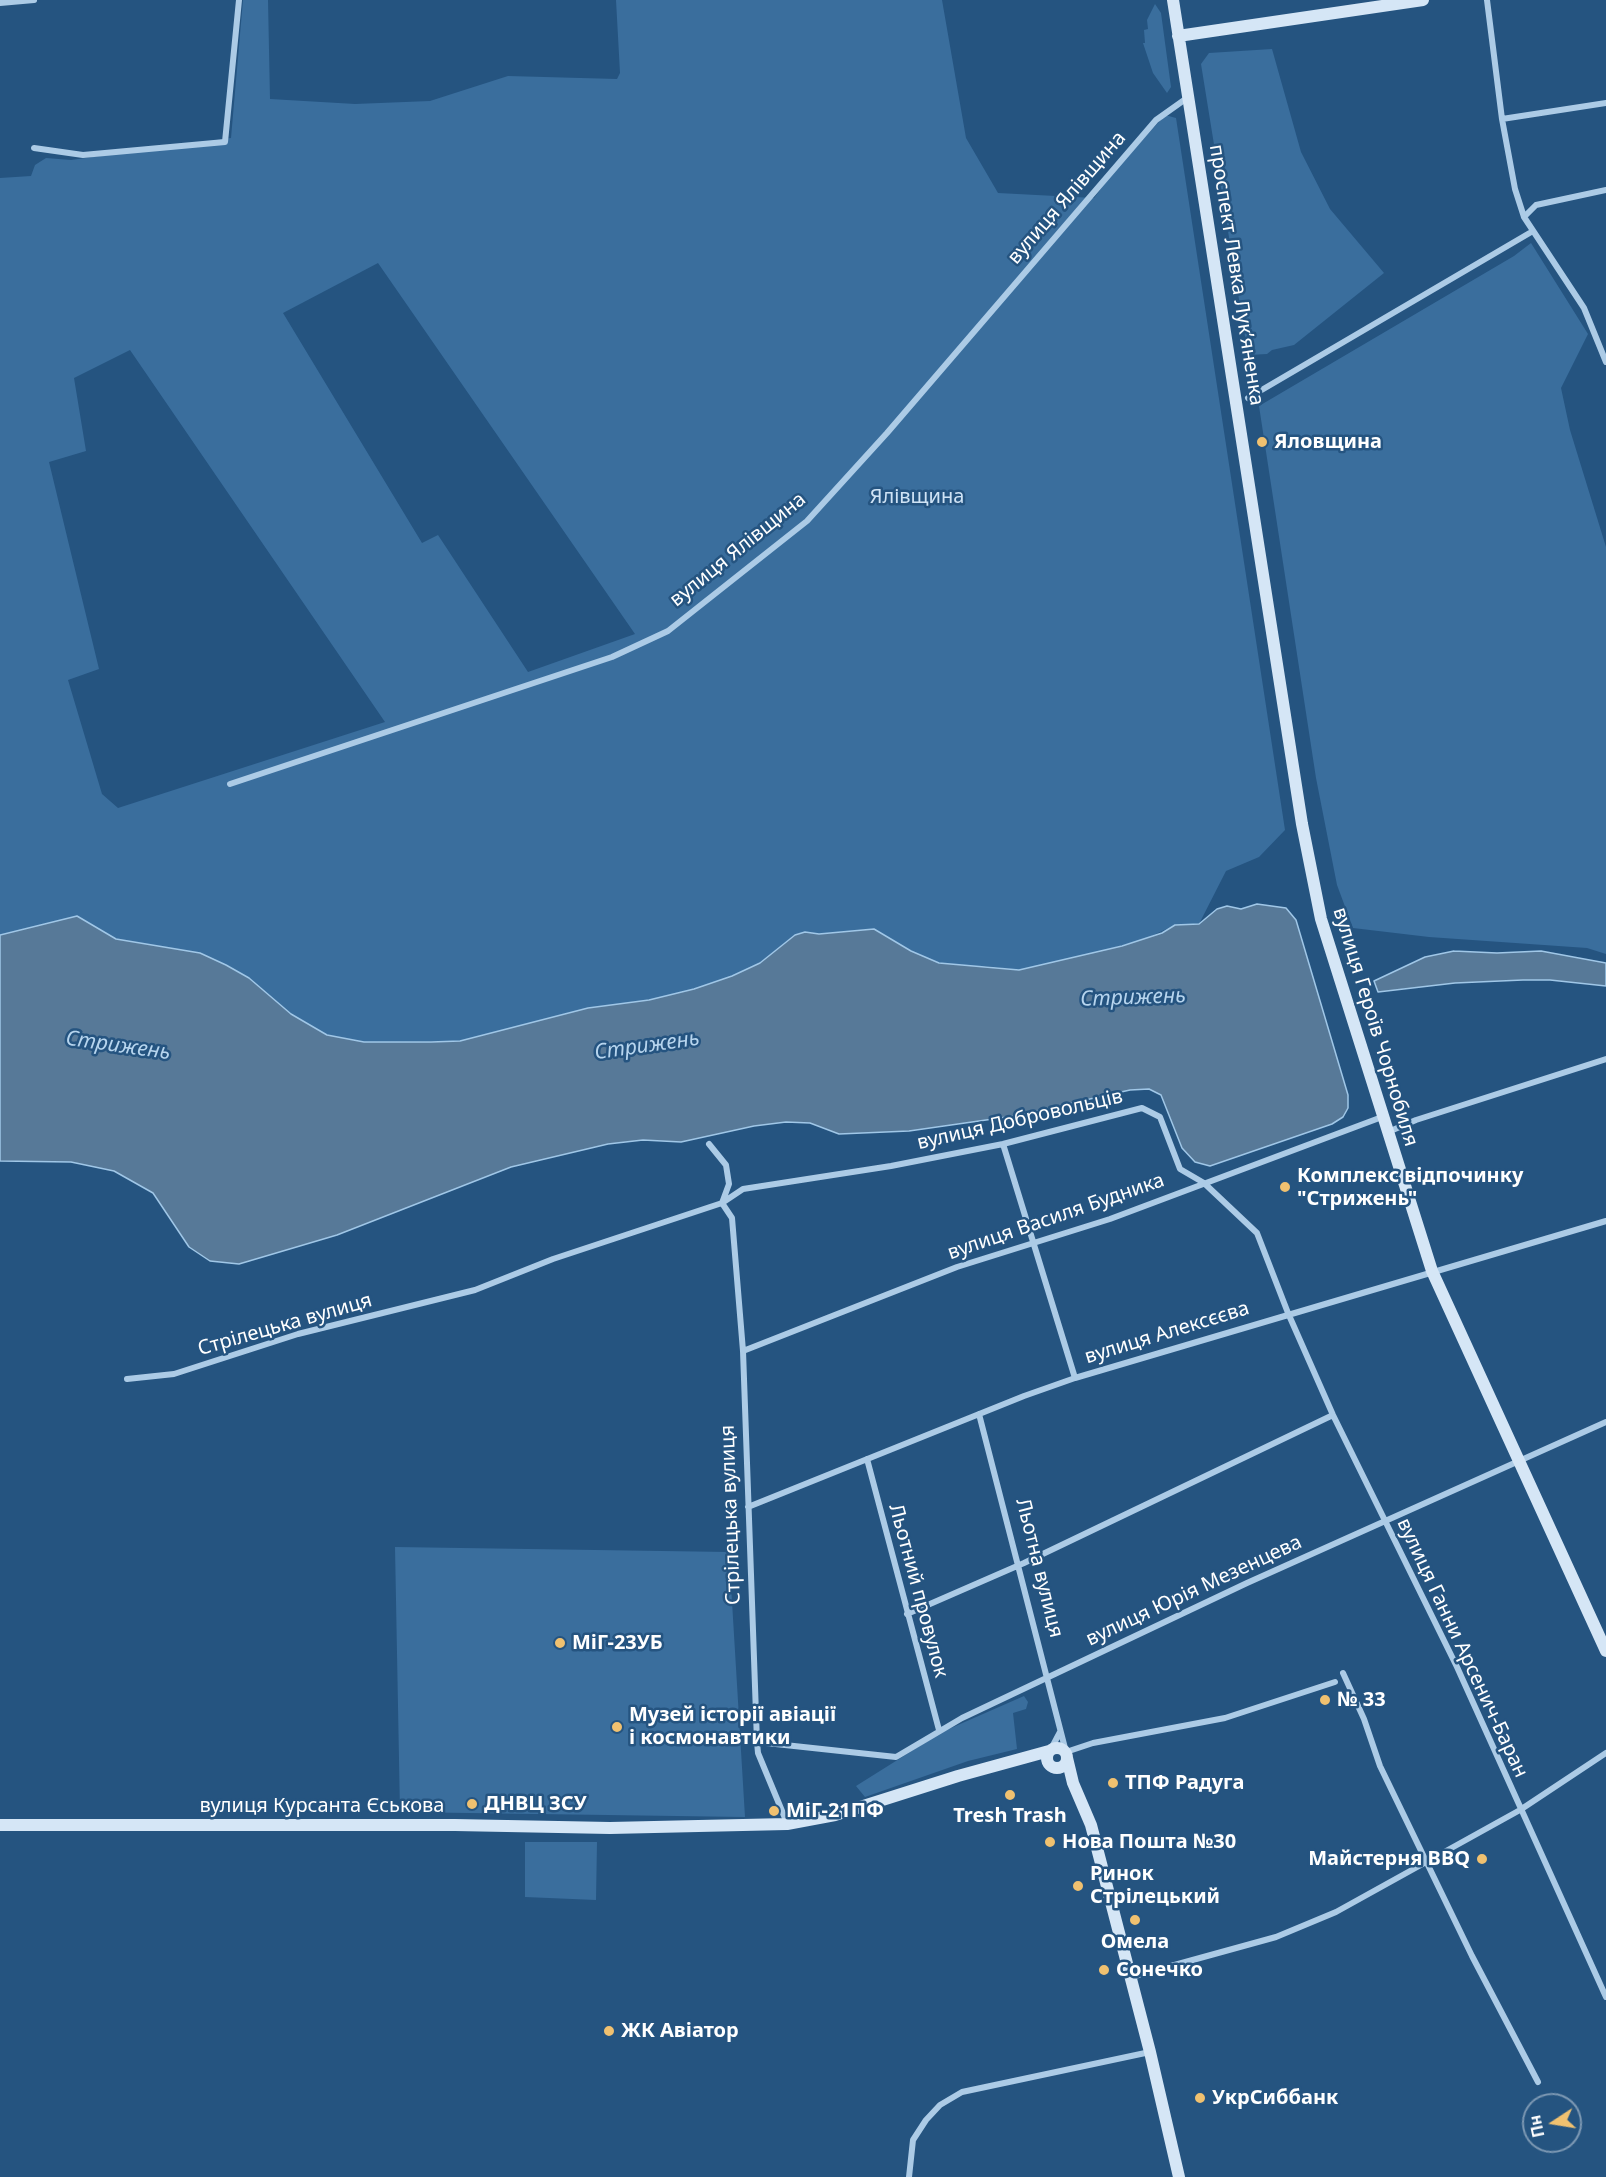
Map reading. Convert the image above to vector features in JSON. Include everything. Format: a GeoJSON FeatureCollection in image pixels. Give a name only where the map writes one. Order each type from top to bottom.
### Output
{"type":"FeatureCollection","features":[{"type":"Feature","properties":{"kind":"main road","name":"проспект Левка Лукʼяненка"},"geometry":{"type":"LineString","coordinates":[[1173,0],[1261,556]]}},
{"type":"Feature","properties":{"kind":"main road"},"geometry":{"type":"LineString","coordinates":[[1178,36],[1423,0]]}},
{"type":"Feature","properties":{"kind":"main road","name":"вулиця Героїв Чорнобиля"},"geometry":{"type":"LineString","coordinates":[[1261,556],[1308,863],[1321,919],[1387,1133],[1432,1271],[1606,1651]]}},
{"type":"Feature","properties":{"kind":"main road"},"geometry":{"type":"LineString","coordinates":[[787,1824],[835,1815],[968,1773],[1032,1758],[1050,1750],[1062,1749],[1066,1755],[1063,1766],[1052,1766],[1047,1758],[1050,1750]]}},
{"type":"Feature","properties":{"kind":"main road","name":"Льотна вулиця"},"geometry":{"type":"LineString","coordinates":[[1066,1755],[1073,1783],[1091,1825],[1150,2052],[1179,2177]]}},
{"type":"Feature","properties":{"kind":"main road","name":"Льотна вулиця"},"geometry":{"type":"LineString","coordinates":[[1032,1758],[1052,1766],[1073,1783]]}},
{"type":"Feature","properties":{"kind":"main road","name":"вулиця Курсанта Єськова"},"geometry":{"type":"LineString","coordinates":[[0,1826],[455,1825],[610,1828],[787,1824]]}},
{"type":"Feature","properties":{"kind":"street"},"geometry":{"type":"LineString","coordinates":[[0,3],[34,0]]}},
{"type":"Feature","properties":{"kind":"street"},"geometry":{"type":"LineString","coordinates":[[34,148],[83,155],[225,142],[239,0]]}},
{"type":"Feature","properties":{"kind":"street"},"geometry":{"type":"LineString","coordinates":[[1487,0],[1502,119],[1515,189],[1524,217],[1584,308],[1606,362]]}},
{"type":"Feature","properties":{"kind":"street","name":"вулиця Ялівщина"},"geometry":{"type":"LineString","coordinates":[[230,784],[612,657],[668,630],[807,521],[887,433],[1156,120],[1187,98]]}},
{"type":"Feature","properties":{"kind":"street"},"geometry":{"type":"LineString","coordinates":[[1502,119],[1606,103]]}},
{"type":"Feature","properties":{"kind":"street"},"geometry":{"type":"LineString","coordinates":[[1524,217],[1536,205],[1606,190]]}},
{"type":"Feature","properties":{"kind":"street"},"geometry":{"type":"LineString","coordinates":[[1248,398],[1533,231]]}},
{"type":"Feature","properties":{"kind":"street"},"geometry":{"type":"LineString","coordinates":[[1387,1133],[1416,1120],[1606,1059]]}},
{"type":"Feature","properties":{"kind":"street","name":"вулиця Добровольців"},"geometry":{"type":"LineString","coordinates":[[722,1203],[742,1189],[891,1166],[1003,1144],[1142,1108],[1160,1117],[1180,1169],[1204,1183],[1257,1233],[1288,1313]]}},
{"type":"Feature","properties":{"kind":"street","name":"вулиця Василя Будника"},"geometry":{"type":"LineString","coordinates":[[743,1351],[957,1267],[1110,1219],[1382,1117]]}},
{"type":"Feature","properties":{"kind":"street"},"geometry":{"type":"LineString","coordinates":[[709,1144],[726,1165],[729,1184],[722,1203]]}},
{"type":"Feature","properties":{"kind":"street"},"geometry":{"type":"LineString","coordinates":[[1003,1144],[1075,1378]]}},
{"type":"Feature","properties":{"kind":"street","name":"Стрілецька вулиця"},"geometry":{"type":"LineString","coordinates":[[128,1379],[174,1374],[298,1334],[475,1290],[553,1259],[722,1203],[732,1218],[743,1351],[758,1753],[787,1824]]}},
{"type":"Feature","properties":{"kind":"street","name":"вулиця Алексєєва"},"geometry":{"type":"LineString","coordinates":[[748,1506],[1075,1378],[1288,1313],[1606,1221]]}},
{"type":"Feature","properties":{"kind":"street","name":"вулиця Ганни Арсенич-Баран"},"geometry":{"type":"LineString","coordinates":[[1288,1313],[1383,1521],[1457,1667],[1606,1997]]}},
{"type":"Feature","properties":{"kind":"street","name":"Льотна вулиця"},"geometry":{"type":"LineString","coordinates":[[979,1414],[1066,1755]]}},
{"type":"Feature","properties":{"kind":"street"},"geometry":{"type":"LineString","coordinates":[[907,1614],[1018,1565],[1333,1415]]}},
{"type":"Feature","properties":{"kind":"street","name":"вулиця Юрія Мезенцева"},"geometry":{"type":"LineString","coordinates":[[757,1742],[896,1757],[939,1730],[1246,1583],[1606,1422]]}},
{"type":"Feature","properties":{"kind":"street","name":"Льотний провулок"},"geometry":{"type":"LineString","coordinates":[[867,1459],[939,1730]]}},
{"type":"Feature","properties":{"kind":"street"},"geometry":{"type":"LineString","coordinates":[[1343,1674],[1364,1719],[1380,1766],[1472,1956],[1538,2082]]}},
{"type":"Feature","properties":{"kind":"street"},"geometry":{"type":"LineString","coordinates":[[1066,1755],[1093,1743],[1225,1718],[1335,1682]]}},
{"type":"Feature","properties":{"kind":"street"},"geometry":{"type":"LineString","coordinates":[[1050,1750],[1060,1732]]}},
{"type":"Feature","properties":{"kind":"street"},"geometry":{"type":"LineString","coordinates":[[1131,1977],[1276,1937],[1336,1912],[1520,1810],[1606,1753]]}},
{"type":"Feature","properties":{"kind":"street"},"geometry":{"type":"LineString","coordinates":[[909,2177],[913,2140],[926,2120],[940,2105],[962,2092],[1150,2052]]}},
{"type":"Feature","properties":{"kind":"green space","name":"Ялівщина"},"geometry":{"type":"Polygon","coordinates":[[[243,0],[268,0],[270,99],[355,104],[430,101],[508,76],[617,79],[620,73],[616,0],[942,0],[966,138],[998,193],[1094,198],[1112,174],[1165,115],[1176,118],[1285,830],[1259,857],[1226,871],[1199,924],[1175,925],[1145,939],[1065,961],[1019,970],[986,966],[957,966],[939,963],[911,951],[874,929],[819,934],[805,932],[795,935],[760,963],[732,976],[694,989],[649,1000],[588,1008],[460,1041],[364,1042],[327,1035],[291,1014],[249,978],[170,948],[116,939],[77,916],[0,935],[0,178],[31,176],[35,165],[46,158],[71,160],[231,138],[243,0]],[[378,263],[283,313],[422,543],[438,535],[528,672],[635,634],[378,263]],[[130,350],[74,378],[86,451],[49,462],[99,669],[68,680],[102,794],[118,808],[385,722],[130,350]]]}},
{"type":"Feature","properties":{"kind":"green space"},"geometry":{"type":"Polygon","coordinates":[[[1155,4],[1161,13],[1171,87],[1167,93],[1153,73],[1143,43],[1145,43],[1144,30],[1148,29],[1147,20],[1155,4]]]}},
{"type":"Feature","properties":{"kind":"green space"},"geometry":{"type":"Polygon","coordinates":[[[1272,49],[1301,152],[1330,209],[1384,273],[1294,345],[1272,350],[1267,354],[1248,355],[1201,64],[1209,53],[1272,49]]]}},
{"type":"Feature","properties":{"kind":"green space"},"geometry":{"type":"Polygon","coordinates":[[[1531,243],[1588,334],[1561,388],[1570,430],[1606,547],[1606,954],[1587,948],[1429,937],[1353,928],[1337,885],[1316,778],[1259,406],[1514,256],[1531,243]]]}},
{"type":"Feature","properties":{"kind":"green space"},"geometry":{"type":"Polygon","coordinates":[[[395,1547],[729,1552],[745,1817],[400,1812],[395,1547]]]}},
{"type":"Feature","properties":{"kind":"green space"},"geometry":{"type":"Polygon","coordinates":[[[1024,1696],[1028,1702],[1026,1709],[1013,1713],[1017,1749],[968,1761],[865,1797],[856,1786],[942,1732],[1024,1696]]]}},
{"type":"Feature","properties":{"kind":"green space"},"geometry":{"type":"Polygon","coordinates":[[[525,1842],[597,1842],[596,1900],[525,1897],[525,1842]]]}},
{"type":"Feature","properties":{"kind":"water","name":"Стрижень"},"geometry":{"type":"Polygon","coordinates":[[[1257,904],[1286,908],[1296,920],[1348,1095],[1348,1108],[1343,1117],[1332,1124],[1210,1166],[1195,1162],[1182,1148],[1161,1095],[1149,1089],[1130,1090],[1014,1116],[909,1131],[839,1134],[810,1123],[786,1122],[754,1126],[681,1142],[643,1140],[608,1144],[511,1167],[337,1235],[239,1264],[210,1261],[189,1247],[153,1193],[114,1171],[71,1162],[0,1161],[0,935],[77,916],[116,939],[200,953],[226,965],[249,978],[291,1014],[327,1035],[364,1042],[431,1042],[460,1041],[588,1008],[649,1000],[694,989],[732,976],[760,963],[795,935],[805,932],[819,934],[874,929],[911,951],[939,963],[1019,970],[1122,946],[1162,933],[1175,925],[1199,924],[1217,909],[1227,906],[1241,909],[1257,904]]]}},
{"type":"Feature","properties":{"kind":"water"},"geometry":{"type":"Polygon","coordinates":[[[1454,951],[1497,953],[1541,951],[1606,963],[1606,986],[1550,980],[1523,980],[1455,983],[1378,992],[1374,981],[1425,957],[1454,951]]]}},
{"type":"Feature","properties":{"kind":"place","name":"Яловщина"},"geometry":{"type":"Point","coordinates":[1262,442]}},
{"type":"Feature","properties":{"kind":"place","name":"Комплекс відпочинку \"Стрижень\""},"geometry":{"type":"Point","coordinates":[1285,1187]}},
{"type":"Feature","properties":{"kind":"place","name":"МіГ-23УБ"},"geometry":{"type":"Point","coordinates":[560,1643]}},
{"type":"Feature","properties":{"kind":"place","name":"№ 33"},"geometry":{"type":"Point","coordinates":[1325,1700]}},
{"type":"Feature","properties":{"kind":"place","name":"Музей історії авіації і космонавтики"},"geometry":{"type":"Point","coordinates":[617,1727]}},
{"type":"Feature","properties":{"kind":"place","name":"ТПФ Радуга"},"geometry":{"type":"Point","coordinates":[1113,1783]}},
{"type":"Feature","properties":{"kind":"place","name":"Tresh Trash"},"geometry":{"type":"Point","coordinates":[1010,1795]}},
{"type":"Feature","properties":{"kind":"place","name":"ДНВЦ ЗСУ"},"geometry":{"type":"Point","coordinates":[472,1804]}},
{"type":"Feature","properties":{"kind":"place","name":"МіГ-21ПФ"},"geometry":{"type":"Point","coordinates":[774,1811]}},
{"type":"Feature","properties":{"kind":"place","name":"Нова Пошта №30"},"geometry":{"type":"Point","coordinates":[1050,1842]}},
{"type":"Feature","properties":{"kind":"place","name":"Майстерня BBQ"},"geometry":{"type":"Point","coordinates":[1482,1859]}},
{"type":"Feature","properties":{"kind":"place","name":"Ринок Стрілецький"},"geometry":{"type":"Point","coordinates":[1078,1886]}},
{"type":"Feature","properties":{"kind":"place","name":"Омела"},"geometry":{"type":"Point","coordinates":[1135,1920]}},
{"type":"Feature","properties":{"kind":"place","name":"Сонечко"},"geometry":{"type":"Point","coordinates":[1104,1970]}},
{"type":"Feature","properties":{"kind":"place","name":"ЖК Авіатор"},"geometry":{"type":"Point","coordinates":[609,2031]}},
{"type":"Feature","properties":{"kind":"place","name":"УкрСиббанк"},"geometry":{"type":"Point","coordinates":[1200,2098]}}]}
